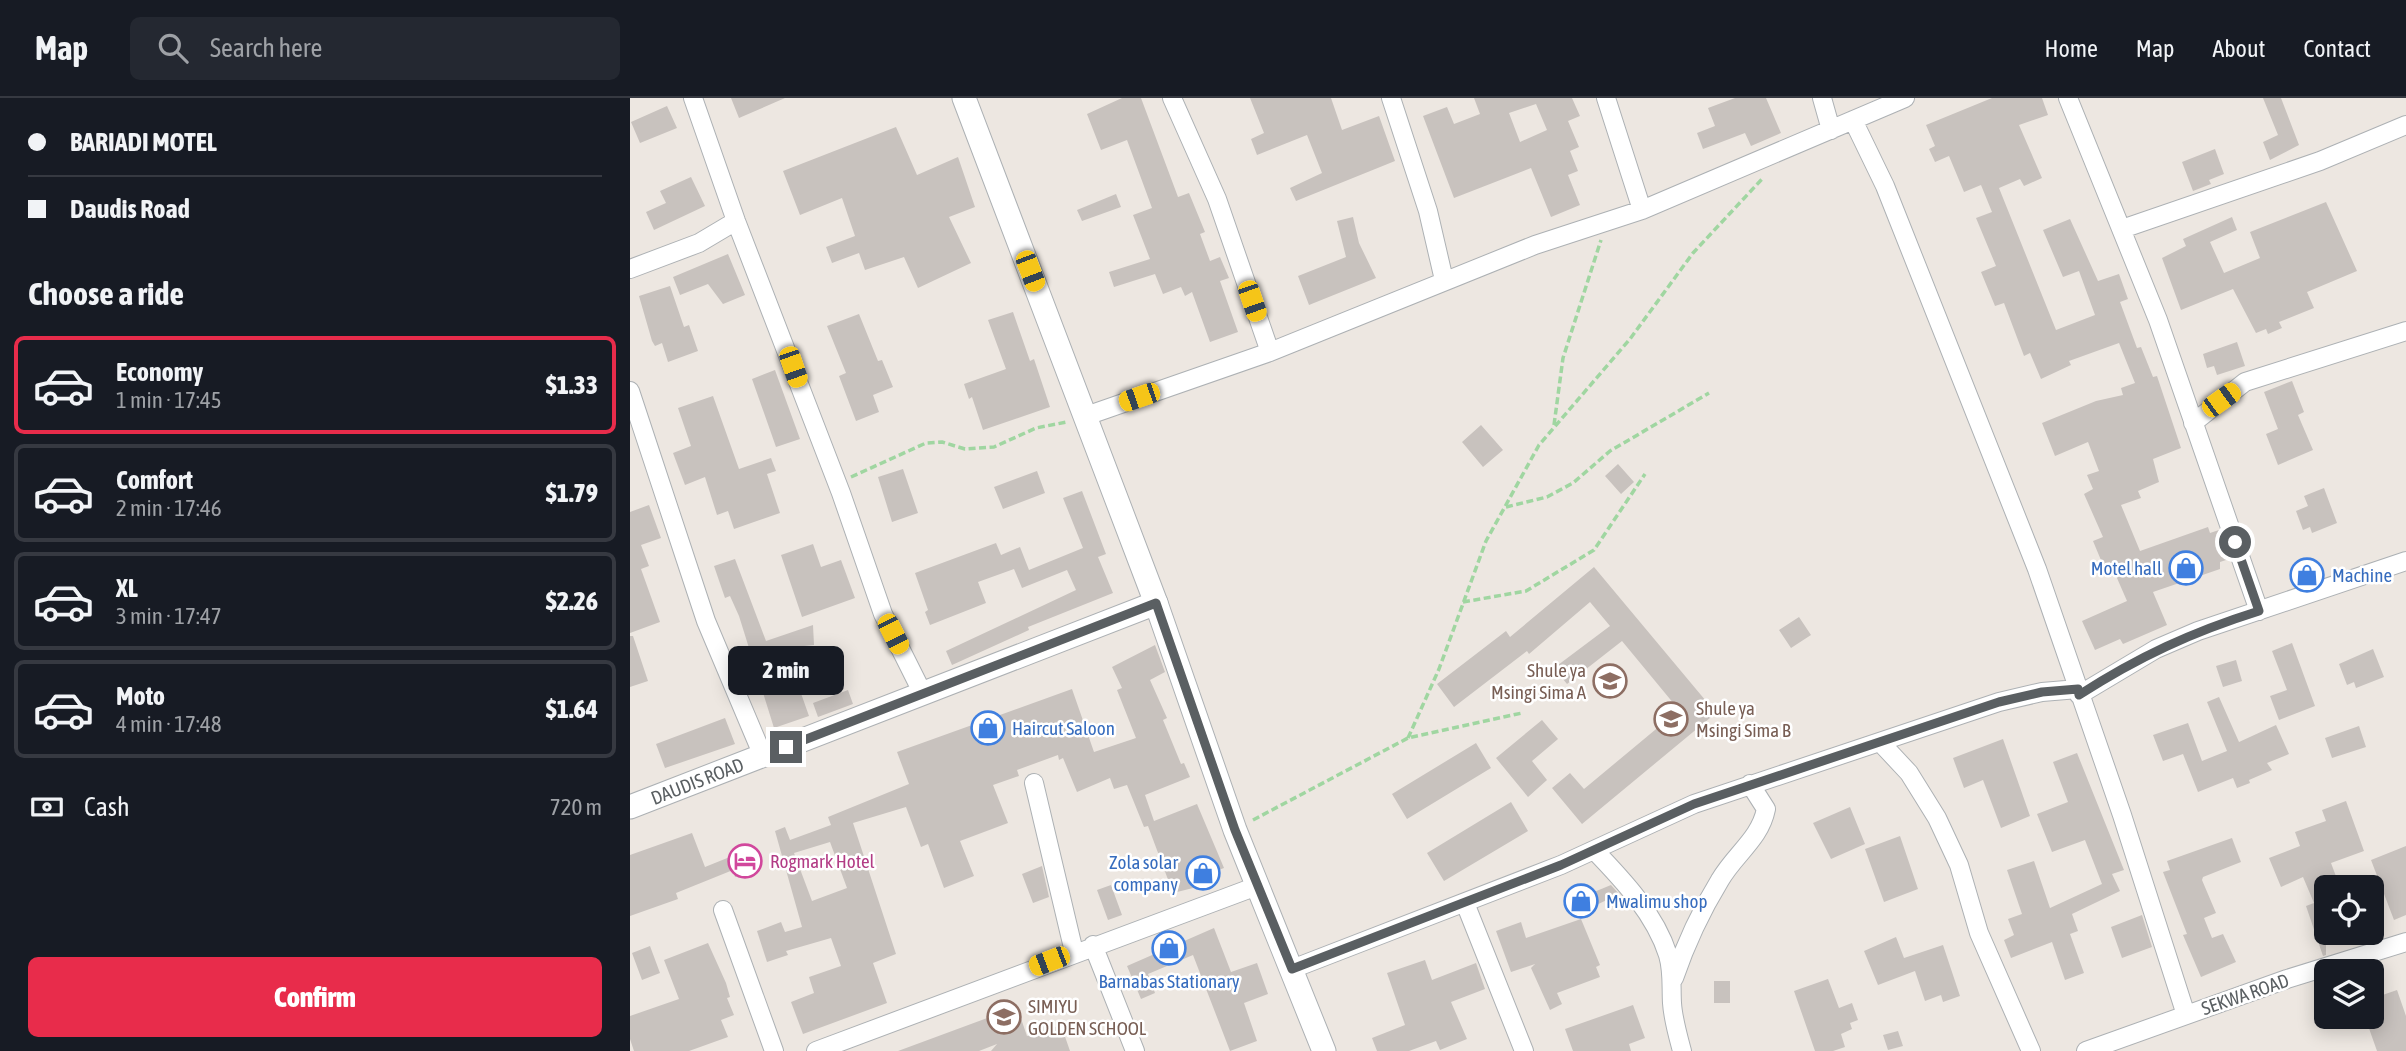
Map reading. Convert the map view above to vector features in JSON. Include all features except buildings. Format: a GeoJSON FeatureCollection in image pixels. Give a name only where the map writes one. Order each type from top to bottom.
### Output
{"type":"FeatureCollection","features":[{"type":"Feature","properties":{"kind":"street"},"geometry":{"type":"LineString","coordinates":[[693,98],[736,221],[837,481],[883,614],[923,694]]}},
{"type":"Feature","properties":{"kind":"street"},"geometry":{"type":"LineString","coordinates":[[964,98],[1156,603],[1235,830],[1324,1051]]}},
{"type":"Feature","properties":{"kind":"street"},"geometry":{"type":"LineString","coordinates":[[1172,98],[1217,199],[1270,352]]}},
{"type":"Feature","properties":{"kind":"street"},"geometry":{"type":"LineString","coordinates":[[1391,98],[1427,211],[1444,280]]}},
{"type":"Feature","properties":{"kind":"street"},"geometry":{"type":"LineString","coordinates":[[1606,98],[1642,210]]}},
{"type":"Feature","properties":{"kind":"street"},"geometry":{"type":"LineString","coordinates":[[1822,98],[1831,130]]}},
{"type":"Feature","properties":{"kind":"street"},"geometry":{"type":"LineString","coordinates":[[1086,415],[1270,352],[1444,280],[1642,210],[1905,98]]}},
{"type":"Feature","properties":{"kind":"street"},"geometry":{"type":"LineString","coordinates":[[2068,98],[2158,320],[2259,611]]}},
{"type":"Feature","properties":{"kind":"street"},"geometry":{"type":"LineString","coordinates":[[1853,120],[1885,186],[2037,569],[2122,815],[2186,1015]]}},
{"type":"Feature","properties":{"kind":"street"},"geometry":{"type":"LineString","coordinates":[[2122,229],[2320,161],[2406,125]]}},
{"type":"Feature","properties":{"kind":"street"},"geometry":{"type":"LineString","coordinates":[[630,270],[699,243],[736,221]]}},
{"type":"Feature","properties":{"kind":"street"},"geometry":{"type":"LineString","coordinates":[[2193,423],[2245,382],[2406,331]]}},
{"type":"Feature","properties":{"kind":"street"},"geometry":{"type":"LineString","coordinates":[[630,391],[706,621],[763,756]]}},
{"type":"Feature","properties":{"kind":"street"},"geometry":{"type":"LineString","coordinates":[[1292,969],[1465,903],[1594,850],[1694,804],[1999,702],[2042,692],[2079,692],[2156,649],[2198,631],[2406,561]]}},
{"type":"Feature","properties":{"kind":"street","name":"DAUDIS ROAD"},"geometry":{"type":"LineString","coordinates":[[630,807],[1156,603]]}},
{"type":"Feature","properties":{"kind":"street"},"geometry":{"type":"LineString","coordinates":[[1880,742],[1909,773],[1937,818],[1959,864],[1979,933],[2031,1051]]}},
{"type":"Feature","properties":{"kind":"street"},"geometry":{"type":"LineString","coordinates":[[1034,783],[1074,952]]}},
{"type":"Feature","properties":{"kind":"street"},"geometry":{"type":"LineString","coordinates":[[1673,980],[1684,948],[1721,877],[1763,824],[1766,809],[1750,784]]}},
{"type":"Feature","properties":{"kind":"street"},"geometry":{"type":"LineString","coordinates":[[1594,850],[1644,909],[1668,956],[1673,980],[1672,1004],[1682,1051]]}},
{"type":"Feature","properties":{"kind":"street"},"geometry":{"type":"LineString","coordinates":[[816,1051],[1074,952],[1257,886]]}},
{"type":"Feature","properties":{"kind":"street"},"geometry":{"type":"LineString","coordinates":[[1465,903],[1524,1051]]}},
{"type":"Feature","properties":{"kind":"street"},"geometry":{"type":"LineString","coordinates":[[723,911],[774,1051]]}},
{"type":"Feature","properties":{"kind":"street","name":"SEKWA ROAD"},"geometry":{"type":"LineString","coordinates":[[2086,1051],[2287,979],[2406,942]]}},
{"type":"Feature","properties":{"kind":"street"},"geometry":{"type":"LineString","coordinates":[[1093,945],[1135,1051]]}},
{"type":"Feature","properties":{"kind":"path"},"geometry":{"type":"LineString","coordinates":[[1408,738],[1439,669],[1486,541],[1539,445],[1630,339],[1693,253],[1763,178]]}},
{"type":"Feature","properties":{"kind":"path"},"geometry":{"type":"LineString","coordinates":[[1555,426],[1563,358],[1607,221]]}},
{"type":"Feature","properties":{"kind":"path"},"geometry":{"type":"LineString","coordinates":[[1504,508],[1556,492],[1573,482],[1609,451],[1709,393]]}},
{"type":"Feature","properties":{"kind":"path"},"geometry":{"type":"LineString","coordinates":[[837,481],[867,471],[914,446],[942,442],[965,449],[994,447],[1036,428],[1086,415]]}},
{"type":"Feature","properties":{"kind":"path"},"geometry":{"type":"LineString","coordinates":[[1463,601],[1526,591],[1594,550],[1645,474]]}},
{"type":"Feature","properties":{"kind":"path"},"geometry":{"type":"LineString","coordinates":[[1235,830],[1408,738],[1522,713]]}},
{"type":"Feature","properties":{"kind":"place","name":"Motel hall"},"geometry":{"type":"Point","coordinates":[2186,568]}},
{"type":"Feature","properties":{"kind":"place","name":"Machine"},"geometry":{"type":"Point","coordinates":[2307,575]}},
{"type":"Feature","properties":{"kind":"place","name":"Shule ya Msingi Sima A"},"geometry":{"type":"Point","coordinates":[1610,681]}},
{"type":"Feature","properties":{"kind":"place","name":"Shule ya Msingi Sima B"},"geometry":{"type":"Point","coordinates":[1671,719]}},
{"type":"Feature","properties":{"kind":"place","name":"Haircut Saloon"},"geometry":{"type":"Point","coordinates":[988,728]}},
{"type":"Feature","properties":{"kind":"place","name":"Rogmark Hotel"},"geometry":{"type":"Point","coordinates":[745,861]}},
{"type":"Feature","properties":{"kind":"place","name":"Zola solar company"},"geometry":{"type":"Point","coordinates":[1203,873]}},
{"type":"Feature","properties":{"kind":"place","name":"Mwalimu shop"},"geometry":{"type":"Point","coordinates":[1581,901]}},
{"type":"Feature","properties":{"kind":"place","name":"Barnabas Stationary"},"geometry":{"type":"Point","coordinates":[1169,948]}},
{"type":"Feature","properties":{"kind":"place","name":"SIMIYU GOLDEN SCHOOL"},"geometry":{"type":"Point","coordinates":[1004,1017]}},
{"type":"Feature","properties":{"kind":"route"},"geometry":{"type":"LineString","coordinates":[[786,747],[1156,603],[1235,830],[1292,969],[1561,865],[1694,804],[1750,784],[1999,702],[2042,692],[2078,689],[2079,695],[2156,649],[2198,631],[2259,611],[2235,542]]}}]}
